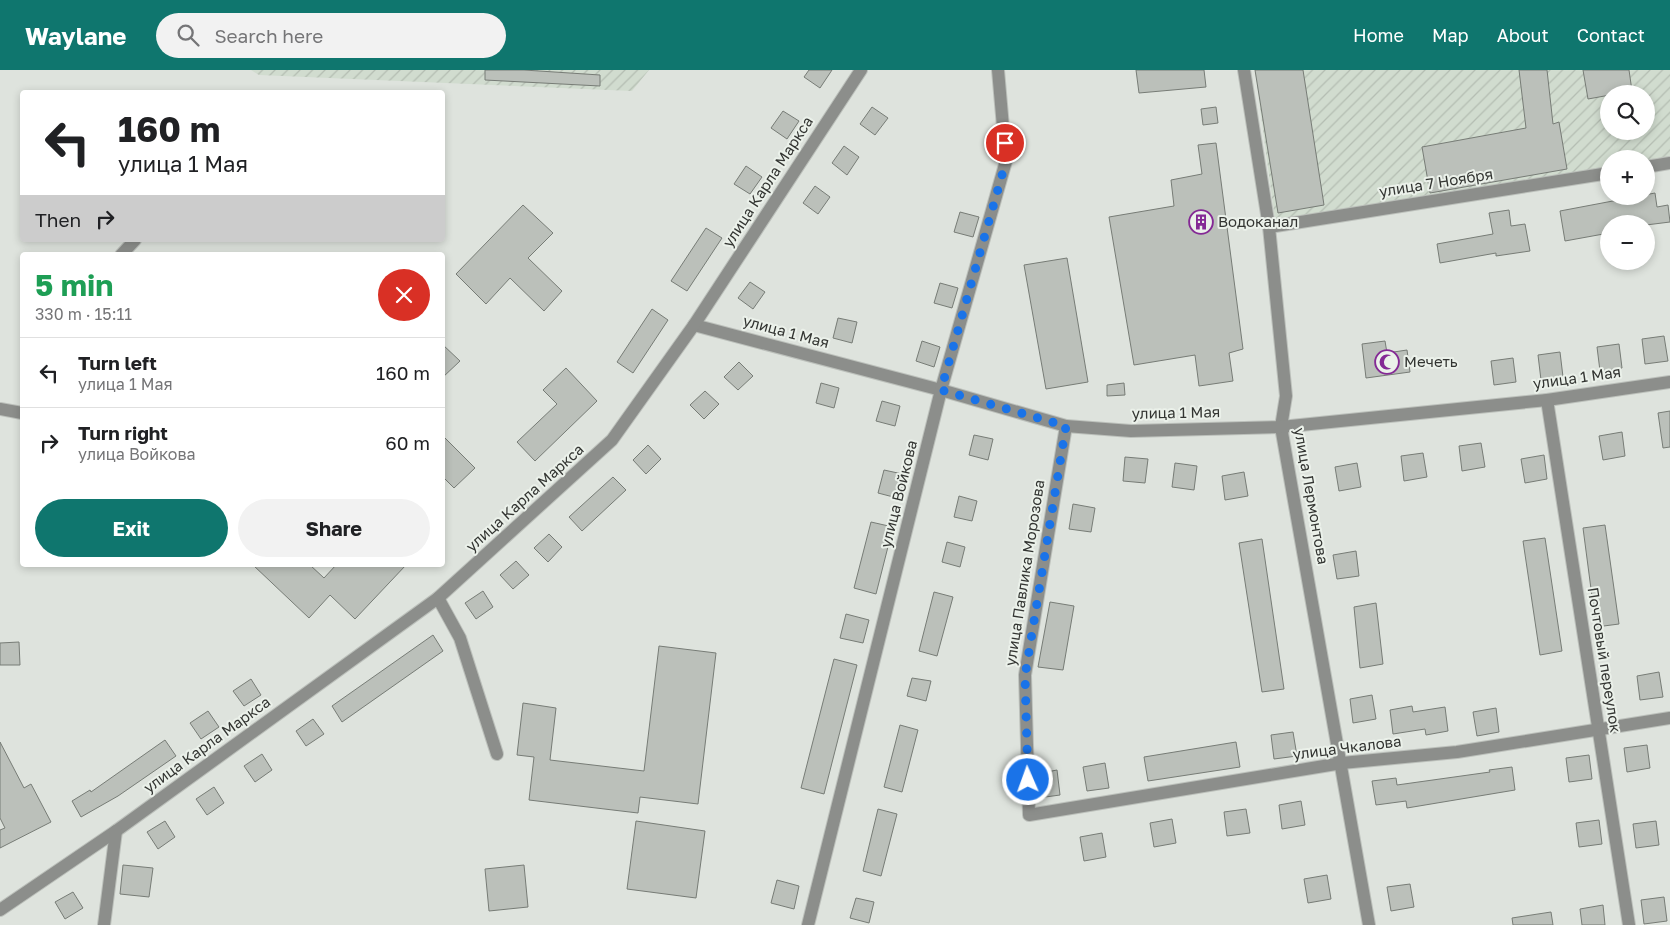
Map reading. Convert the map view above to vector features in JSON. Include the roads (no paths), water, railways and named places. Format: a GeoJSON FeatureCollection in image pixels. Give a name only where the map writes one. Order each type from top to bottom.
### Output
{"type":"FeatureCollection","features":[{"type":"Feature","properties":{"kind":"street","name":"улица Карла Маркса"},"geometry":{"type":"LineString","coordinates":[[0,910],[116,831],[438,598],[612,440],[694,325],[861,70]]}},
{"type":"Feature","properties":{"kind":"street","name":"улица Войкова"},"geometry":{"type":"LineString","coordinates":[[808,925],[941,390],[1006,161],[998,70]]}},
{"type":"Feature","properties":{"kind":"street","name":"улица Лермонтова"},"geometry":{"type":"LineString","coordinates":[[1244,70],[1269,227],[1286,396],[1282,427],[1369,925]]}},
{"type":"Feature","properties":{"kind":"street"},"geometry":{"type":"LineString","coordinates":[[1655,166],[1670,163]]}},
{"type":"Feature","properties":{"kind":"street","name":"улица 7 Ноября"},"geometry":{"type":"LineString","coordinates":[[1269,227],[1600,173]]}},
{"type":"Feature","properties":{"kind":"street"},"geometry":{"type":"LineString","coordinates":[[124,252],[133,242]]}},
{"type":"Feature","properties":{"kind":"street","name":"улица 1 Мая"},"geometry":{"type":"LineString","coordinates":[[694,325],[941,390],[1066,426],[1131,431],[1282,427],[1547,400],[1670,382]]}},
{"type":"Feature","properties":{"kind":"street","name":"Почтовый переулок"},"geometry":{"type":"LineString","coordinates":[[1547,400],[1629,925]]}},
{"type":"Feature","properties":{"kind":"street"},"geometry":{"type":"LineString","coordinates":[[0,409],[20,413]]}},
{"type":"Feature","properties":{"kind":"street","name":"улица Павлика Морозова"},"geometry":{"type":"LineString","coordinates":[[1030,816],[1025,676],[1066,426]]}},
{"type":"Feature","properties":{"kind":"street"},"geometry":{"type":"LineString","coordinates":[[438,598],[460,638],[497,754]]}},
{"type":"Feature","properties":{"kind":"street","name":"улица Чкалова"},"geometry":{"type":"LineString","coordinates":[[1030,816],[1342,763],[1457,752],[1670,718]]}},
{"type":"Feature","properties":{"kind":"street"},"geometry":{"type":"LineString","coordinates":[[104,925],[116,831]]}},
{"type":"Feature","properties":{"kind":"place","name":"Водоканал"},"geometry":{"type":"Point","coordinates":[1201,222]}},
{"type":"Feature","properties":{"kind":"place","name":"Мечеть"},"geometry":{"type":"Point","coordinates":[1387,362]}}]}
